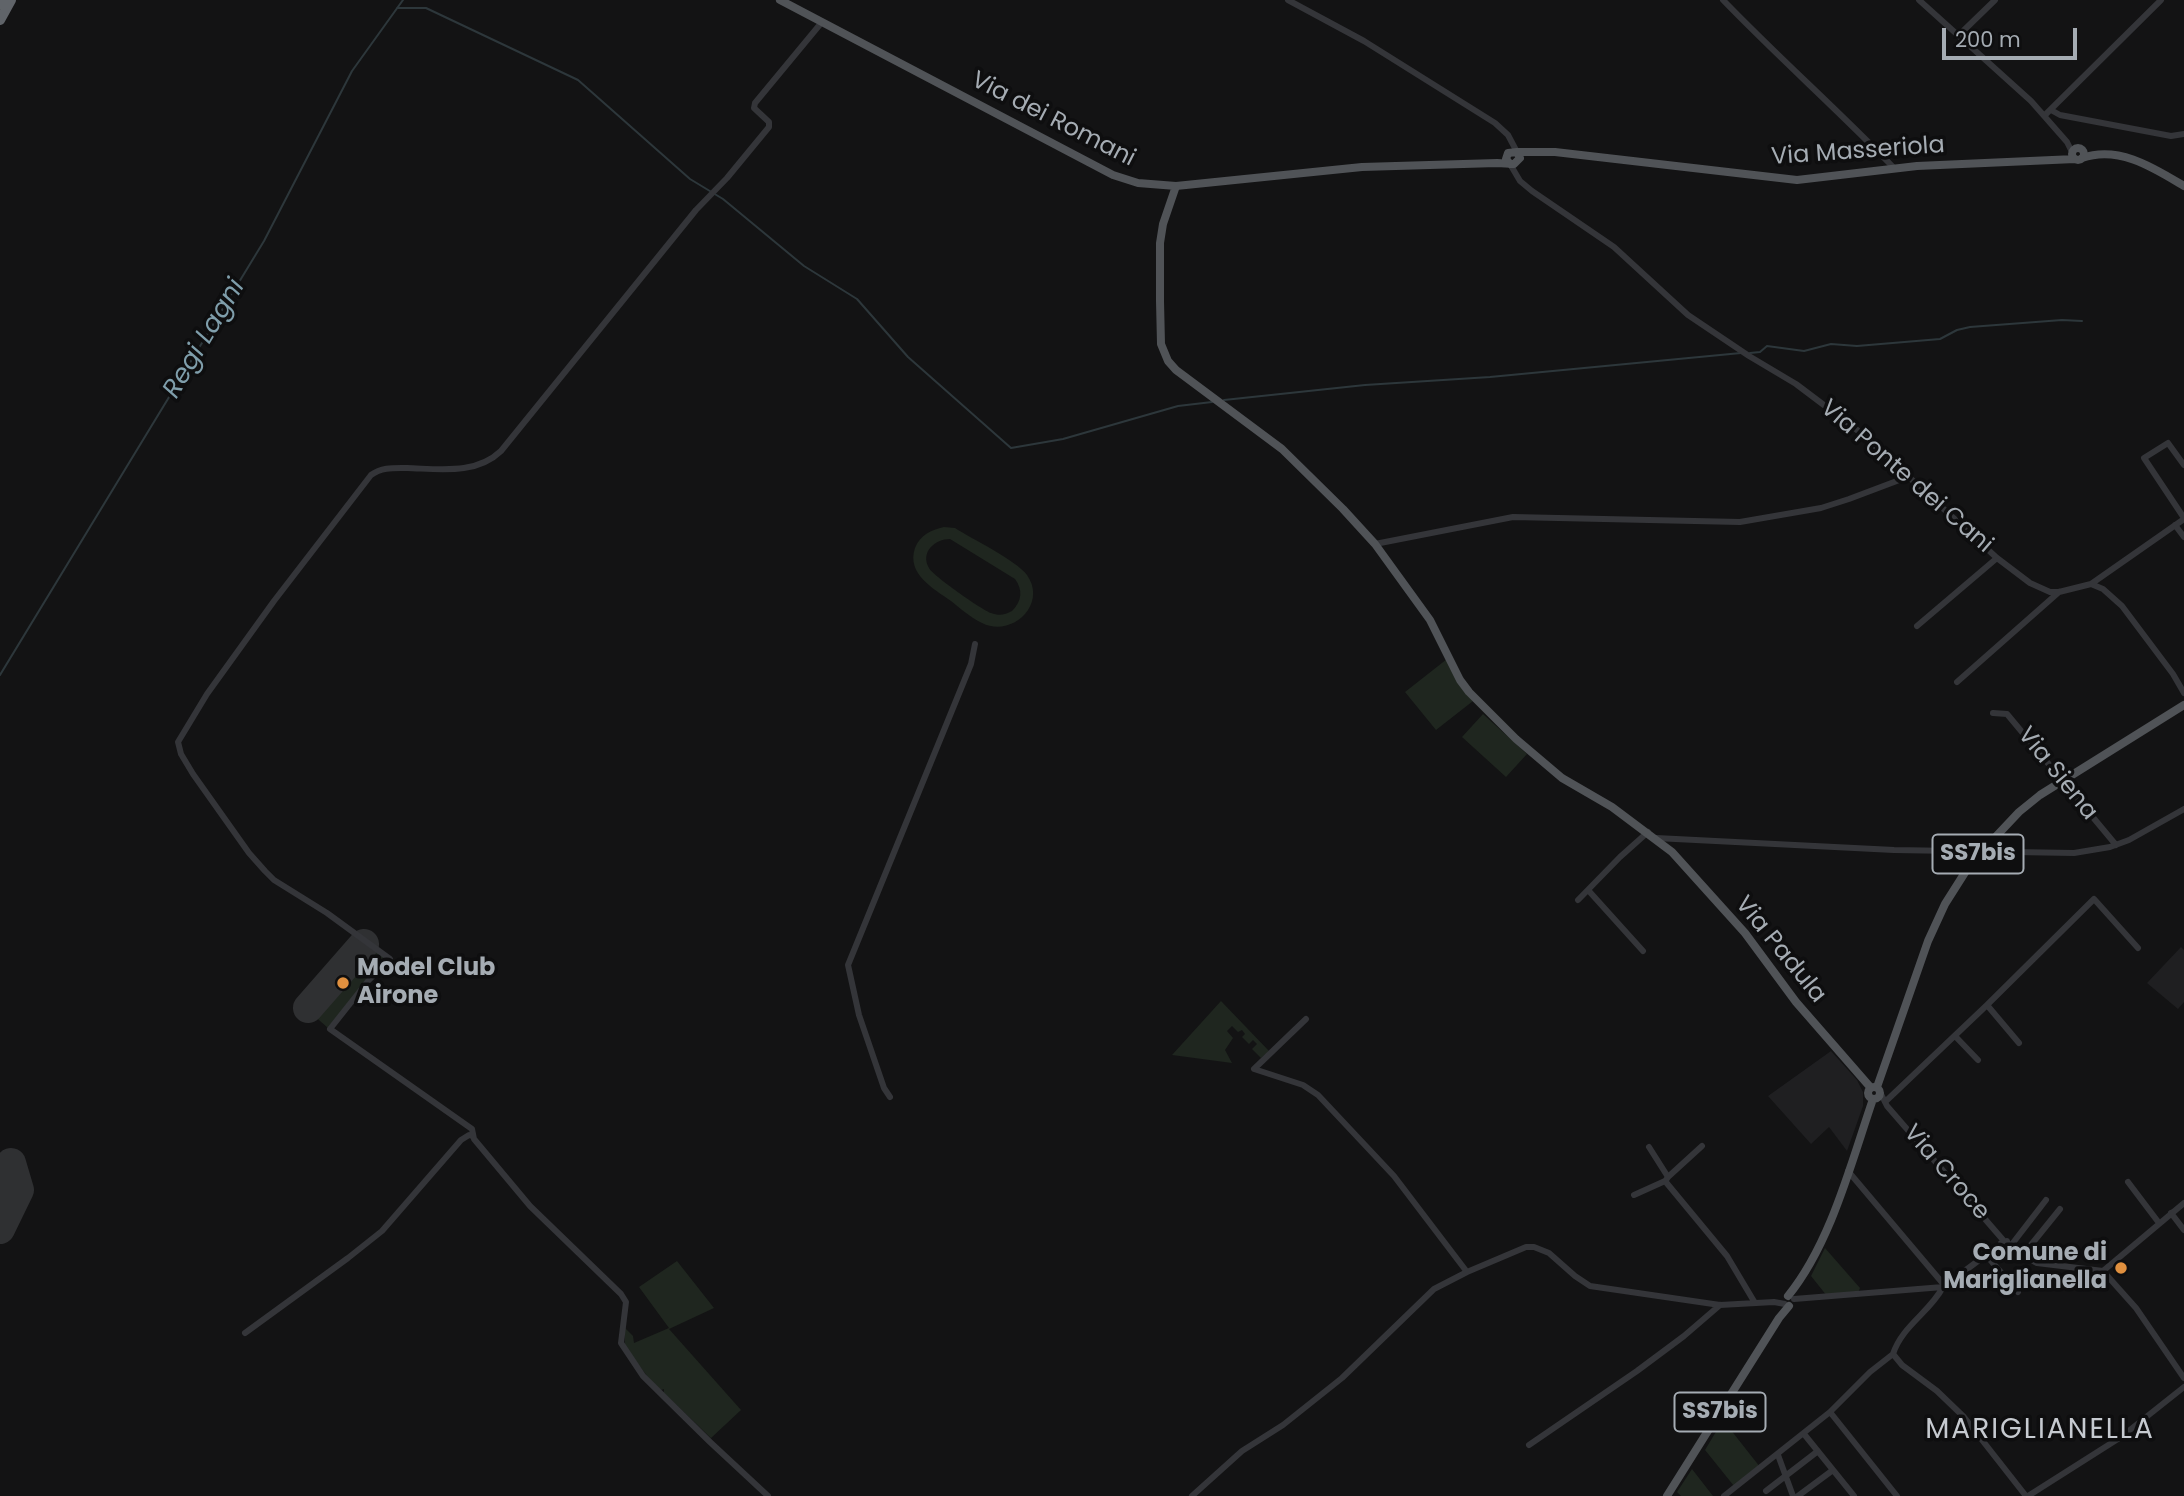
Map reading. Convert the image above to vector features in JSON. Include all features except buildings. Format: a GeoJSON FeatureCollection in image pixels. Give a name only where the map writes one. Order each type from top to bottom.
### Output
{"type":"FeatureCollection","features":[{"type":"Feature","properties":{"kind":"highway"},"geometry":{"type":"LineString","coordinates":[[0,20],[11,0]]}},
{"type":"Feature","properties":{"kind":"main road","name":"Via dei Romani"},"geometry":{"type":"LineString","coordinates":[[780,0],[1112,174],[1138,183],[1176,186],[1362,167],[1497,163],[1514,160]]}},
{"type":"Feature","properties":{"kind":"main road","name":"Via Masseriola"},"geometry":{"type":"LineString","coordinates":[[1514,160],[1530,152],[1555,152],[1797,180],[1895,168],[2064,159],[2077,153]]}},
{"type":"Feature","properties":{"kind":"main road"},"geometry":{"type":"LineString","coordinates":[[2077,153],[2139,161],[2184,186]]}},
{"type":"Feature","properties":{"kind":"main road","name":"Via Padula"},"geometry":{"type":"LineString","coordinates":[[1176,186],[1163,224],[1160,243],[1161,344],[1168,361],[1207,394],[1282,449],[1343,509],[1375,544],[1430,620],[1460,680],[1469,692],[1490,715],[1562,778],[1648,832],[1672,852],[1745,933],[1796,1002],[1878,1096]]}},
{"type":"Feature","properties":{"kind":"main road","name":"SS7bis"},"geometry":{"type":"LineString","coordinates":[[1667,1496],[1780,1316],[1820,1242],[1878,1096],[1936,922],[1956,885],[1980,852],[2019,812],[2061,780],[2184,705]]}},
{"type":"Feature","properties":{"kind":"street","name":"Via Ponte dei Cani"},"geometry":{"type":"LineString","coordinates":[[1288,0],[1364,41],[1495,123],[1504,130],[1511,144],[1520,181],[1532,191],[1614,247],[1688,316],[1807,392],[1861,433],[1997,558],[2038,588],[2059,592]]}},
{"type":"Feature","properties":{"kind":"street"},"geometry":{"type":"LineString","coordinates":[[1723,0],[1782,56],[1791,70],[1810,83],[1895,168]]}},
{"type":"Feature","properties":{"kind":"street"},"geometry":{"type":"LineString","coordinates":[[1919,0],[1959,34],[2044,116],[2077,153]]}},
{"type":"Feature","properties":{"kind":"street"},"geometry":{"type":"LineString","coordinates":[[1959,34],[1995,0]]}},
{"type":"Feature","properties":{"kind":"street"},"geometry":{"type":"LineString","coordinates":[[2044,116],[2161,0]]}},
{"type":"Feature","properties":{"kind":"street"},"geometry":{"type":"LineString","coordinates":[[768,1496],[643,1376],[621,1343],[626,1302],[621,1294],[530,1206],[472,1136],[472,1129],[330,1029],[363,987],[390,959],[327,913],[274,880],[265,871],[249,853],[193,774],[181,754],[178,742],[207,694],[267,610],[370,475],[389,468],[475,467],[491,461],[501,452],[696,210],[712,196],[769,125],[754,108],[759,96],[822,22]]}},
{"type":"Feature","properties":{"kind":"street"},"geometry":{"type":"LineString","coordinates":[[2051,110],[2060,115],[2171,136],[2184,134]]}},
{"type":"Feature","properties":{"kind":"street"},"geometry":{"type":"LineString","coordinates":[[1957,682],[2059,592],[2091,584],[2184,519],[2144,458],[2168,443],[2184,465]]}},
{"type":"Feature","properties":{"kind":"street"},"geometry":{"type":"LineString","coordinates":[[1375,544],[1513,517],[1740,522],[1821,508],[1910,476]]}},
{"type":"Feature","properties":{"kind":"street"},"geometry":{"type":"LineString","coordinates":[[2175,525],[2184,537]]}},
{"type":"Feature","properties":{"kind":"street"},"geometry":{"type":"LineString","coordinates":[[1917,626],[1997,558]]}},
{"type":"Feature","properties":{"kind":"street"},"geometry":{"type":"LineString","coordinates":[[2091,584],[2103,589],[2122,606],[2184,693]]}},
{"type":"Feature","properties":{"kind":"street"},"geometry":{"type":"LineString","coordinates":[[890,1097],[884,1088],[859,1015],[848,965],[971,664],[975,644]]}},
{"type":"Feature","properties":{"kind":"street","name":"Via Siena"},"geometry":{"type":"LineString","coordinates":[[1993,713],[2007,714],[2116,845]]}},
{"type":"Feature","properties":{"kind":"street"},"geometry":{"type":"LineString","coordinates":[[1656,838],[1980,852],[2074,853],[2116,845],[2184,809]]}},
{"type":"Feature","properties":{"kind":"street"},"geometry":{"type":"LineString","coordinates":[[1578,900],[1648,832]]}},
{"type":"Feature","properties":{"kind":"street"},"geometry":{"type":"LineString","coordinates":[[1588,890],[1643,951]]}},
{"type":"Feature","properties":{"kind":"street"},"geometry":{"type":"LineString","coordinates":[[1878,1096],[1955,1036],[2094,899],[2138,948]]}},
{"type":"Feature","properties":{"kind":"street"},"geometry":{"type":"LineString","coordinates":[[1987,1005],[2019,1043]]}},
{"type":"Feature","properties":{"kind":"street"},"geometry":{"type":"LineString","coordinates":[[1306,1019],[1254,1069],[1303,1085],[1318,1094],[1394,1176],[1466,1272]]}},
{"type":"Feature","properties":{"kind":"street"},"geometry":{"type":"LineString","coordinates":[[1955,1036],[1978,1060]]}},
{"type":"Feature","properties":{"kind":"street","name":"Via Croce"},"geometry":{"type":"LineString","coordinates":[[1878,1096],[2005,1246],[2037,1263],[2103,1271]]}},
{"type":"Feature","properties":{"kind":"street"},"geometry":{"type":"LineString","coordinates":[[245,1334],[382,1231],[461,1140],[472,1136]]}},
{"type":"Feature","properties":{"kind":"street"},"geometry":{"type":"LineString","coordinates":[[1634,1195],[1666,1179],[1702,1146]]}},
{"type":"Feature","properties":{"kind":"street"},"geometry":{"type":"LineString","coordinates":[[1649,1147],[1666,1179],[1727,1256],[1755,1303]]}},
{"type":"Feature","properties":{"kind":"street"},"geometry":{"type":"LineString","coordinates":[[1848,1171],[1944,1286]]}},
{"type":"Feature","properties":{"kind":"street"},"geometry":{"type":"LineString","coordinates":[[2128,1182],[2159,1223]]}},
{"type":"Feature","properties":{"kind":"street"},"geometry":{"type":"LineString","coordinates":[[1724,1496],[1830,1412],[1893,1354],[1900,1338],[1936,1301],[1944,1286],[1986,1255],[2005,1246],[2046,1200]]}},
{"type":"Feature","properties":{"kind":"street"},"geometry":{"type":"LineString","coordinates":[[2184,1203],[2103,1271],[2136,1308],[2184,1378]]}},
{"type":"Feature","properties":{"kind":"street"},"geometry":{"type":"LineString","coordinates":[[2022,1256],[2060,1209]]}},
{"type":"Feature","properties":{"kind":"street"},"geometry":{"type":"LineString","coordinates":[[2171,1213],[2184,1230]]}},
{"type":"Feature","properties":{"kind":"street"},"geometry":{"type":"LineString","coordinates":[[1192,1496],[1242,1451],[1283,1426],[1342,1378],[1434,1289],[1466,1272],[1526,1247],[1549,1253],[1574,1276],[1590,1286],[1720,1305],[1804,1300],[1944,1286]]}},
{"type":"Feature","properties":{"kind":"street"},"geometry":{"type":"LineString","coordinates":[[1986,1255],[2018,1292]]}},
{"type":"Feature","properties":{"kind":"street"},"geometry":{"type":"LineString","coordinates":[[1774,1302],[1780,1316]]}},
{"type":"Feature","properties":{"kind":"street"},"geometry":{"type":"LineString","coordinates":[[1529,1446],[1637,1371],[1720,1305]]}},
{"type":"Feature","properties":{"kind":"street"},"geometry":{"type":"LineString","coordinates":[[1893,1354],[1902,1365],[1937,1391],[1964,1417],[2027,1496],[2121,1437],[2184,1387]]}},
{"type":"Feature","properties":{"kind":"street"},"geometry":{"type":"LineString","coordinates":[[1830,1412],[1896,1496]]}},
{"type":"Feature","properties":{"kind":"street"},"geometry":{"type":"LineString","coordinates":[[1804,1434],[1854,1496]]}},
{"type":"Feature","properties":{"kind":"street"},"geometry":{"type":"LineString","coordinates":[[1766,1491],[1818,1451]]}},
{"type":"Feature","properties":{"kind":"street"},"geometry":{"type":"LineString","coordinates":[[1778,1455],[1795,1496],[1833,1470]]}},
{"type":"Feature","properties":{"kind":"street"},"geometry":{"type":"LineString","coordinates":[[2040,1488],[2046,1496]]}},
{"type":"Feature","properties":{"kind":"shaded area"},"geometry":{"type":"Polygon","coordinates":[[[944,527],[955,528],[1004,556],[1027,575],[1033,597],[1023,616],[1004,626],[982,623],[923,580],[914,566],[915,548],[923,536],[944,527]],[[950,539],[934,544],[926,557],[932,572],[968,599],[994,614],[1002,615],[1012,611],[1018,603],[1020,591],[1015,579],[950,539]]]}},
{"type":"Feature","properties":{"kind":"shaded area"},"geometry":{"type":"Polygon","coordinates":[[[1447,659],[1473,701],[1436,730],[1405,692],[1447,659]]]}},
{"type":"Feature","properties":{"kind":"shaded area"},"geometry":{"type":"Polygon","coordinates":[[[1483,714],[1527,754],[1506,777],[1462,737],[1483,714]]]}},
{"type":"Feature","properties":{"kind":"shaded area","name":"Model Club Airone"},"geometry":{"type":"Polygon","coordinates":[[[360,939],[386,959],[328,1028],[302,1005],[360,939]]]}},
{"type":"Feature","properties":{"kind":"shaded area"},"geometry":{"type":"Polygon","coordinates":[[[2181,947],[2184,950],[2184,1002],[2178,1009],[2147,983],[2181,947]]]}},
{"type":"Feature","properties":{"kind":"shaded area"},"geometry":{"type":"Polygon","coordinates":[[[1221,1001],[1269,1051],[1261,1058],[1252,1049],[1257,1044],[1253,1040],[1249,1044],[1242,1037],[1245,1034],[1242,1030],[1238,1032],[1232,1026],[1227,1031],[1233,1038],[1225,1050],[1232,1063],[1172,1055],[1221,1001]]]}},
{"type":"Feature","properties":{"kind":"shaded area"},"geometry":{"type":"Polygon","coordinates":[[[1831,1051],[1857,1080],[1863,1092],[1863,1106],[1847,1151],[1829,1127],[1811,1144],[1768,1096],[1831,1051]]]}},
{"type":"Feature","properties":{"kind":"shaded area"},"geometry":{"type":"Polygon","coordinates":[[[1825,1248],[1860,1288],[1858,1293],[1827,1296],[1811,1276],[1825,1248]]]}},
{"type":"Feature","properties":{"kind":"shaded area"},"geometry":{"type":"Polygon","coordinates":[[[677,1261],[714,1308],[669,1329],[741,1410],[711,1438],[664,1393],[664,1389],[661,1390],[651,1381],[625,1347],[625,1328],[633,1336],[634,1343],[669,1328],[639,1287],[677,1261]]]}},
{"type":"Feature","properties":{"kind":"shaded area"},"geometry":{"type":"Polygon","coordinates":[[[1723,1420],[1760,1467],[1734,1486],[1705,1450],[1723,1420]]]}},
{"type":"Feature","properties":{"kind":"shaded area"},"geometry":{"type":"Polygon","coordinates":[[[1692,1469],[1713,1496],[1681,1496],[1677,1492],[1692,1469]]]}},
{"type":"Feature","properties":{"kind":"waterway","name":"Regi Lagni"},"geometry":{"type":"LineString","coordinates":[[0,675],[264,241],[352,71],[403,0]]}},
{"type":"Feature","properties":{"kind":"waterway"},"geometry":{"type":"LineString","coordinates":[[397,8],[426,8],[578,80],[690,179],[723,199],[804,266],[857,299],[908,357],[1011,448],[1063,439],[1178,406],[1212,402]]}},
{"type":"Feature","properties":{"kind":"waterway"},"geometry":{"type":"LineString","coordinates":[[1750,353],[1760,352],[1767,346],[1804,351],[1831,344],[1857,346],[1940,339],[1970,327],[2082,321]]}},
{"type":"Feature","properties":{"kind":"waterway"},"geometry":{"type":"LineString","coordinates":[[1224,400],[1365,385],[1490,377],[1741,353]]}},
{"type":"Feature","properties":{"kind":"runway"},"geometry":{"type":"LineString","coordinates":[[308,1008],[364,944]]}},
{"type":"Feature","properties":{"kind":"runway"},"geometry":{"type":"LineString","coordinates":[[0,1185],[11,1163],[19,1190],[0,1229]]}},
{"type":"Feature","properties":{"kind":"place","name":"Model Club Airone"},"geometry":{"type":"Point","coordinates":[343,983]}},
{"type":"Feature","properties":{"kind":"place","name":"Comune di Mariglianella"},"geometry":{"type":"Point","coordinates":[2121,1268]}},
{"type":"Feature","properties":{"kind":"district","name":"MARIGLIANELLA"},"geometry":{"type":"Point","coordinates":[2040,1431]}}]}
